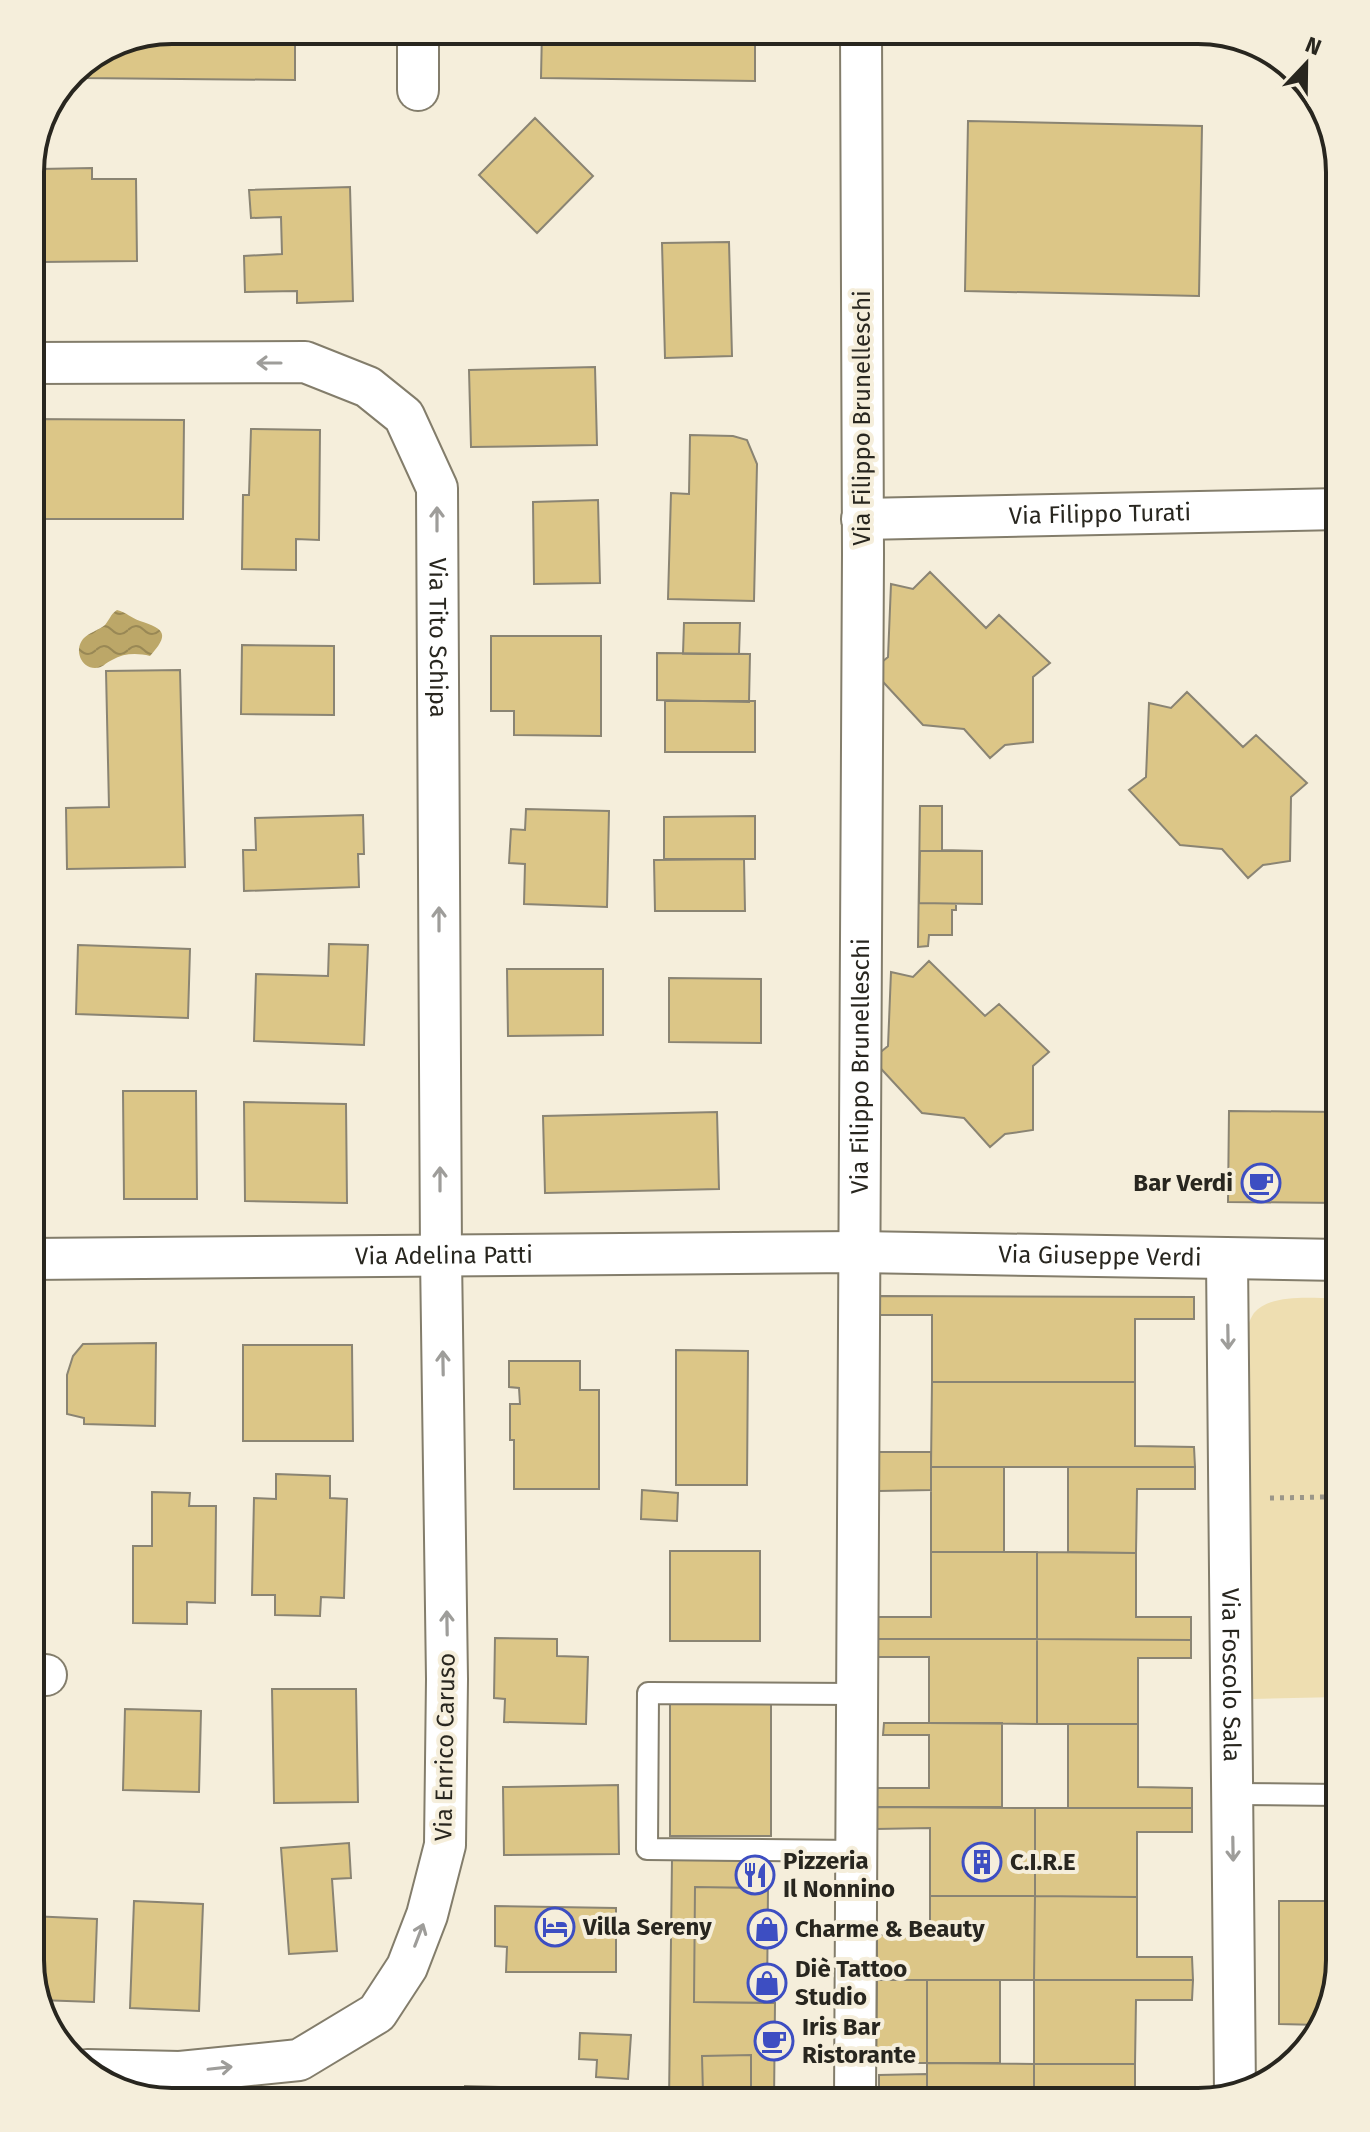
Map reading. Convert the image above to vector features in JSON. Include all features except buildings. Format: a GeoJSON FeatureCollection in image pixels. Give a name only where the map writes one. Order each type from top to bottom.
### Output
{"type":"FeatureCollection","features":[{"type":"Feature","properties":{"kind":"street"},"geometry":{"type":"LineString","coordinates":[[418,44],[418,90]]}},
{"type":"Feature","properties":{"kind":"street","name":"Via Filippo Brunelleschi"},"geometry":{"type":"LineString","coordinates":[[855,2088],[861,44]]}},
{"type":"Feature","properties":{"kind":"street","name":"Via Tito Schipa"},"geometry":{"type":"LineString","coordinates":[[44,363],[305,362],[368,387],[404,416],[437,488],[441,1257]]}},
{"type":"Feature","properties":{"kind":"street","name":"Via Filippo Turati"},"geometry":{"type":"LineString","coordinates":[[862,519],[1326,509]]}},
{"type":"Feature","properties":{"kind":"street","name":"Via Adelina Patti"},"geometry":{"type":"LineString","coordinates":[[44,1259],[858,1252]]}},
{"type":"Feature","properties":{"kind":"street","name":"Via Giuseppe Verdi"},"geometry":{"type":"LineString","coordinates":[[858,1252],[1326,1260]]}},
{"type":"Feature","properties":{"kind":"street","name":"Via Enrico Caruso"},"geometry":{"type":"LineString","coordinates":[[107,2070],[180,2072],[299,2060],[377,2013],[407,1967],[427,1915],[445,1845],[447,1679],[441,1257]]}},
{"type":"Feature","properties":{"kind":"street","name":"Via Foscolo Sala"},"geometry":{"type":"LineString","coordinates":[[1227,1259],[1235,2083]]}},
{"type":"Feature","properties":{"kind":"lane"},"geometry":{"type":"LineString","coordinates":[[855,1694],[648,1693],[647,1849],[855,1851]]}},
{"type":"Feature","properties":{"kind":"lane"},"geometry":{"type":"LineString","coordinates":[[1232,1794],[1326,1795]]}},
{"type":"Feature","properties":{"kind":"path"},"geometry":{"type":"LineString","coordinates":[[1229,1499],[1326,1497]]}},
{"type":"Feature","properties":{"kind":"shaded area"},"geometry":{"type":"Polygon","coordinates":[[[1294,1298],[1326,1298],[1326,1697],[1252,1699],[1246,1330],[1254,1313],[1262,1306],[1294,1298]]]}},
{"type":"Feature","properties":{"kind":"water"},"geometry":{"type":"Polygon","coordinates":[[[117,610],[160,630],[160,643],[150,656],[126,655],[100,667],[86,665],[80,658],[80,643],[105,625],[117,610]]]}},
{"type":"Feature","properties":{"kind":"place","name":"Bar Verdi"},"geometry":{"type":"Point","coordinates":[1261,1183]}},
{"type":"Feature","properties":{"kind":"place","name":"C.I.R.E"},"geometry":{"type":"Point","coordinates":[982,1862]}},
{"type":"Feature","properties":{"kind":"place","name":"Pizzeria Il Nonnino"},"geometry":{"type":"Point","coordinates":[755,1875]}},
{"type":"Feature","properties":{"kind":"place","name":"Villa Sereny"},"geometry":{"type":"Point","coordinates":[555,1927]}},
{"type":"Feature","properties":{"kind":"place","name":"Charme & Beauty"},"geometry":{"type":"Point","coordinates":[767,1929]}},
{"type":"Feature","properties":{"kind":"place","name":"Diè Tattoo Studio"},"geometry":{"type":"Point","coordinates":[767,1983]}},
{"type":"Feature","properties":{"kind":"place","name":"Iris Bar Ristorante"},"geometry":{"type":"Point","coordinates":[774,2041]}}]}
